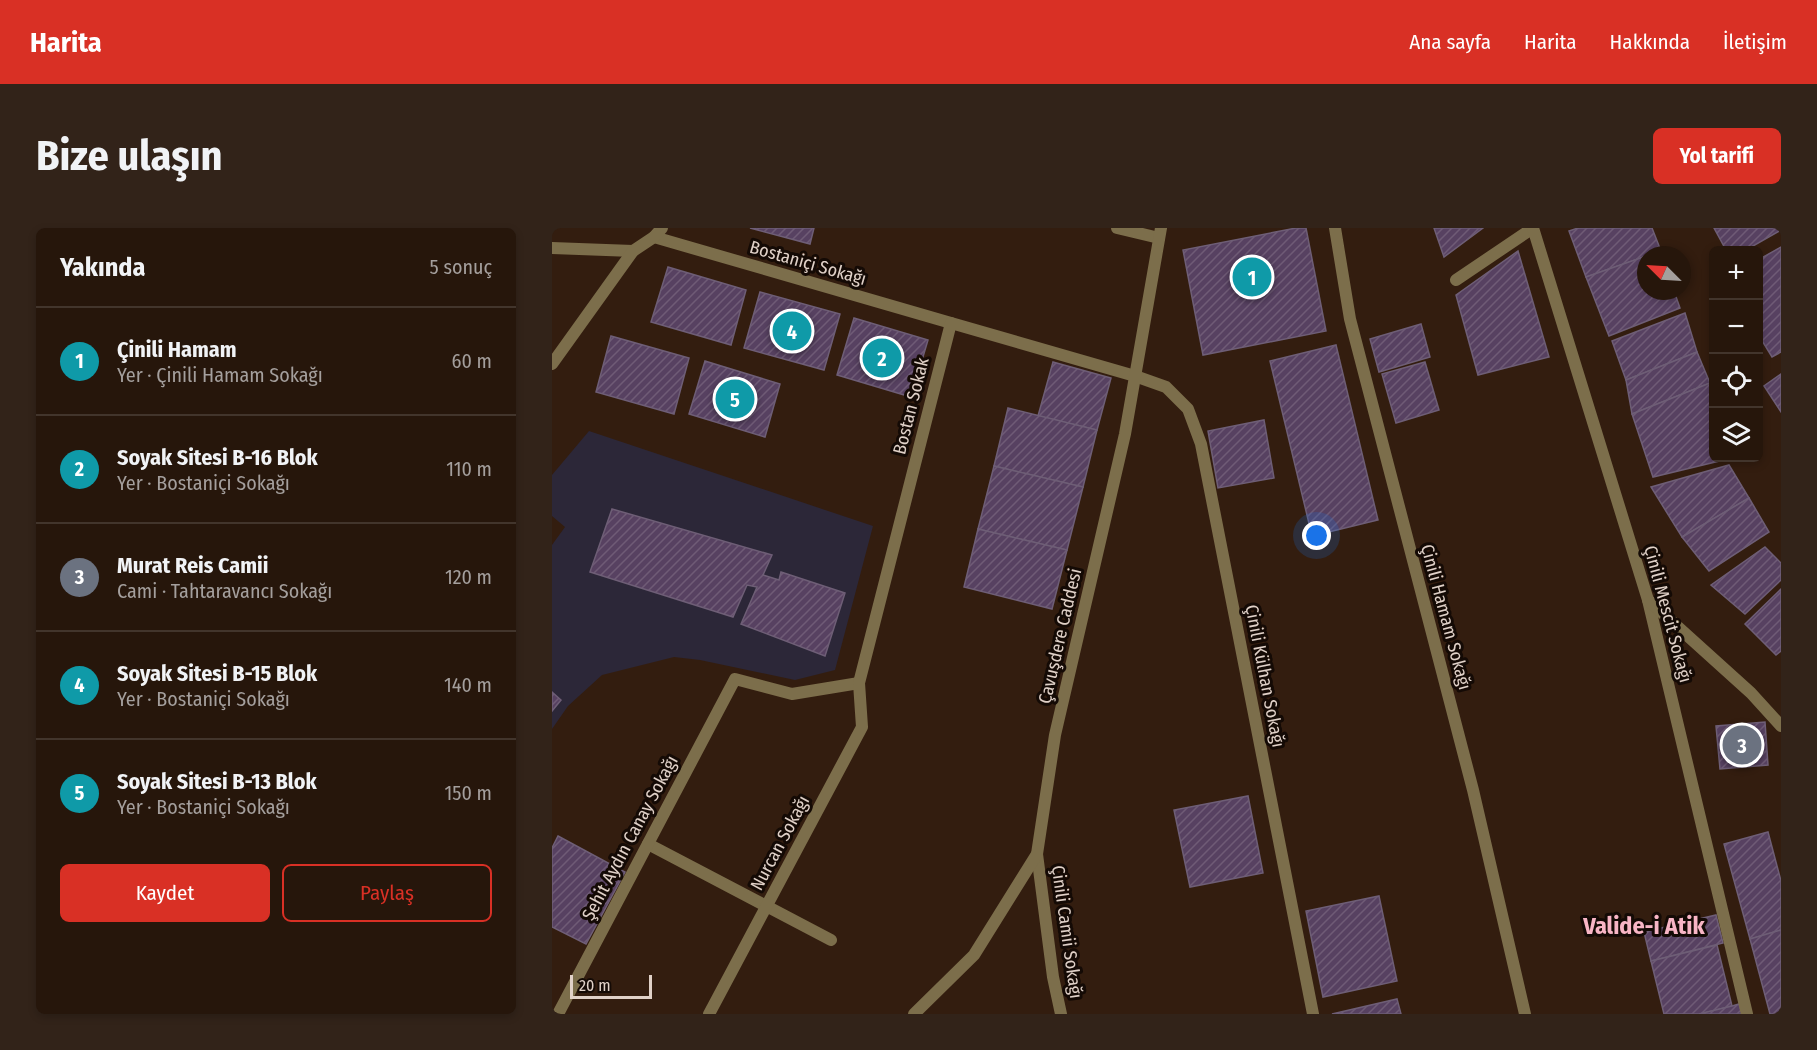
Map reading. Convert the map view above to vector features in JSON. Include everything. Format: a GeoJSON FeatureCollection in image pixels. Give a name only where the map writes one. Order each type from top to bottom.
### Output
{"type":"FeatureCollection","features":[{"type":"Feature","properties":{"kind":"street"},"geometry":{"type":"LineString","coordinates":[[1117,228],[1160,233]]}},
{"type":"Feature","properties":{"kind":"street","name":"Çinili Hamam Sokağı"},"geometry":{"type":"LineString","coordinates":[[1335,228],[1350,319],[1473,790],[1525,1014]]}},
{"type":"Feature","properties":{"kind":"street","name":"Çinili Mescit Sokağı"},"geometry":{"type":"LineString","coordinates":[[1456,280],[1533,228],[1648,600],[1747,1014]]}},
{"type":"Feature","properties":{"kind":"street"},"geometry":{"type":"LineString","coordinates":[[552,364],[633,252],[658,232]]}},
{"type":"Feature","properties":{"kind":"street","name":"Bostaniçi Sokağı"},"geometry":{"type":"LineString","coordinates":[[658,232],[951,323]]}},
{"type":"Feature","properties":{"kind":"street","name":"Çavuşdere Caddesi"},"geometry":{"type":"LineString","coordinates":[[914,1014],[974,955],[1037,854],[1055,735],[1122,445],[1160,233]]}},
{"type":"Feature","properties":{"kind":"street"},"geometry":{"type":"LineString","coordinates":[[552,248],[633,252]]}},
{"type":"Feature","properties":{"kind":"street"},"geometry":{"type":"LineString","coordinates":[[951,323],[1135,376]]}},
{"type":"Feature","properties":{"kind":"street","name":"Bostan Sokak"},"geometry":{"type":"LineString","coordinates":[[859,683],[951,323]]}},
{"type":"Feature","properties":{"kind":"street","name":"Çinili Külhan Sokağı"},"geometry":{"type":"LineString","coordinates":[[1135,376],[1166,387],[1188,409],[1201,444],[1313,1014]]}},
{"type":"Feature","properties":{"kind":"street"},"geometry":{"type":"LineString","coordinates":[[1648,600],[1751,693],[1781,726]]}},
{"type":"Feature","properties":{"kind":"street","name":"Şehit Aydın Canay Sokağı"},"geometry":{"type":"LineString","coordinates":[[558,1014],[735,679],[792,694],[859,683]]}},
{"type":"Feature","properties":{"kind":"street","name":"Nurcan Sokağı"},"geometry":{"type":"LineString","coordinates":[[710,1014],[862,727],[859,683]]}},
{"type":"Feature","properties":{"kind":"street"},"geometry":{"type":"LineString","coordinates":[[648,844],[831,940]]}},
{"type":"Feature","properties":{"kind":"street","name":"Çinili Camii Sokağı"},"geometry":{"type":"LineString","coordinates":[[1037,854],[1053,977],[1061,1014]]}},
{"type":"Feature","properties":{"kind":"shaded area"},"geometry":{"type":"Polygon","coordinates":[[[589,431],[873,526],[835,670],[795,680],[700,660],[674,657],[602,675],[568,706],[552,729],[552,545],[565,527],[552,516],[552,475],[589,431]]]}},
{"type":"Feature","properties":{"kind":"building"},"geometry":{"type":"Polygon","coordinates":[[[750,228],[814,228],[810,244],[750,228]]]}},
{"type":"Feature","properties":{"kind":"building"},"geometry":{"type":"Polygon","coordinates":[[[1306,228],[1326,331],[1203,355],[1183,250],[1306,228]]]}},
{"type":"Feature","properties":{"kind":"building"},"geometry":{"type":"Polygon","coordinates":[[[1434,228],[1483,228],[1444,257],[1434,228]]]}},
{"type":"Feature","properties":{"kind":"building"},"geometry":{"type":"Polygon","coordinates":[[[1578,228],[1652,228],[1659,246],[1637,246],[1637,259],[1586,277],[1569,231],[1578,228]]]}},
{"type":"Feature","properties":{"kind":"building"},"geometry":{"type":"Polygon","coordinates":[[[1714,228],[1781,228],[1753,246],[1724,246],[1714,228]]]}},
{"type":"Feature","properties":{"kind":"building"},"geometry":{"type":"Polygon","coordinates":[[[1781,247],[1781,352],[1772,357],[1763,342],[1763,257],[1781,247]]]}},
{"type":"Feature","properties":{"kind":"building"},"geometry":{"type":"Polygon","coordinates":[[[1518,251],[1549,357],[1478,375],[1456,295],[1518,251]]]}},
{"type":"Feature","properties":{"kind":"building"},"geometry":{"type":"Polygon","coordinates":[[[1637,259],[1637,300],[1677,300],[1680,308],[1609,336],[1586,277],[1637,259]]]}},
{"type":"Feature","properties":{"kind":"building"},"geometry":{"type":"Polygon","coordinates":[[[668,267],[746,290],[731,345],[651,322],[668,267]]]}},
{"type":"Feature","properties":{"kind":"building"},"geometry":{"type":"Polygon","coordinates":[[[760,292],[840,314],[824,370],[744,348],[760,292]]]}},
{"type":"Feature","properties":{"kind":"building"},"geometry":{"type":"Polygon","coordinates":[[[1685,313],[1697,352],[1626,380],[1612,341],[1685,313]]]}},
{"type":"Feature","properties":{"kind":"building"},"geometry":{"type":"Polygon","coordinates":[[[854,318],[928,340],[911,397],[837,375],[854,318]]]}},
{"type":"Feature","properties":{"kind":"building"},"geometry":{"type":"Polygon","coordinates":[[[1421,324],[1430,357],[1379,372],[1370,339],[1421,324]]]}},
{"type":"Feature","properties":{"kind":"building"},"geometry":{"type":"Polygon","coordinates":[[[611,336],[689,358],[674,414],[596,392],[611,336]]]}},
{"type":"Feature","properties":{"kind":"building"},"geometry":{"type":"Polygon","coordinates":[[[1336,345],[1378,520],[1312,536],[1270,361],[1336,345]]]}},
{"type":"Feature","properties":{"kind":"building"},"geometry":{"type":"Polygon","coordinates":[[[1697,352],[1709,383],[1632,414],[1626,380],[1697,352]]]}},
{"type":"Feature","properties":{"kind":"building"},"geometry":{"type":"Polygon","coordinates":[[[705,361],[780,384],[765,437],[689,414],[705,361]]]}},
{"type":"Feature","properties":{"kind":"building"},"geometry":{"type":"Polygon","coordinates":[[[1053,362],[1111,378],[1097,430],[1038,416],[1053,362]]]}},
{"type":"Feature","properties":{"kind":"building"},"geometry":{"type":"Polygon","coordinates":[[[1425,362],[1439,410],[1396,423],[1382,374],[1425,362]]]}},
{"type":"Feature","properties":{"kind":"building"},"geometry":{"type":"Polygon","coordinates":[[[1781,374],[1781,412],[1764,386],[1781,374]]]}},
{"type":"Feature","properties":{"kind":"building"},"geometry":{"type":"Polygon","coordinates":[[[1709,383],[1709,462],[1715,462],[1653,477],[1632,414],[1709,383]]]}},
{"type":"Feature","properties":{"kind":"building"},"geometry":{"type":"Polygon","coordinates":[[[1008,408],[1097,430],[1083,487],[994,466],[1008,408]]]}},
{"type":"Feature","properties":{"kind":"building"},"geometry":{"type":"Polygon","coordinates":[[[1264,420],[1274,478],[1218,488],[1208,431],[1264,420]]]}},
{"type":"Feature","properties":{"kind":"building"},"geometry":{"type":"Polygon","coordinates":[[[1729,465],[1749,498],[1682,537],[1651,487],[1729,465]]]}},
{"type":"Feature","properties":{"kind":"building"},"geometry":{"type":"Polygon","coordinates":[[[994,466],[1083,487],[1067,550],[978,529],[994,466]]]}},
{"type":"Feature","properties":{"kind":"building"},"geometry":{"type":"Polygon","coordinates":[[[1749,498],[1769,532],[1709,571],[1682,537],[1749,498]]]}},
{"type":"Feature","properties":{"kind":"building"},"geometry":{"type":"Polygon","coordinates":[[[612,509],[772,555],[763,575],[779,580],[781,572],[845,593],[825,656],[741,624],[757,587],[747,585],[733,617],[590,572],[612,509]]]}},
{"type":"Feature","properties":{"kind":"building"},"geometry":{"type":"Polygon","coordinates":[[[978,529],[1067,550],[1052,609],[964,587],[978,529]]]}},
{"type":"Feature","properties":{"kind":"building"},"geometry":{"type":"Polygon","coordinates":[[[1765,547],[1781,563],[1781,580],[1745,614],[1711,585],[1765,547]]]}},
{"type":"Feature","properties":{"kind":"building"},"geometry":{"type":"Polygon","coordinates":[[[1781,589],[1781,651],[1776,655],[1745,624],[1781,589]]]}},
{"type":"Feature","properties":{"kind":"building"},"geometry":{"type":"Polygon","coordinates":[[[552,692],[561,700],[552,711],[552,692]]]}},
{"type":"Feature","properties":{"kind":"building"},"geometry":{"type":"Polygon","coordinates":[[[1765,722],[1768,765],[1720,769],[1716,726],[1765,722]]]}},
{"type":"Feature","properties":{"kind":"building"},"geometry":{"type":"Polygon","coordinates":[[[1248,796],[1263,873],[1190,887],[1174,810],[1248,796]]]}},
{"type":"Feature","properties":{"kind":"building"},"geometry":{"type":"Polygon","coordinates":[[[1768,832],[1781,881],[1781,930],[1750,939],[1724,844],[1768,832]]]}},
{"type":"Feature","properties":{"kind":"building"},"geometry":{"type":"Polygon","coordinates":[[[558,836],[625,872],[586,944],[552,927],[552,848],[558,836]]]}},
{"type":"Feature","properties":{"kind":"building"},"geometry":{"type":"Polygon","coordinates":[[[1379,896],[1397,981],[1323,997],[1306,911],[1379,896]]]}},
{"type":"Feature","properties":{"kind":"building"},"geometry":{"type":"Polygon","coordinates":[[[1716,915],[1723,943],[1651,961],[1644,932],[1716,915]]]}},
{"type":"Feature","properties":{"kind":"building"},"geometry":{"type":"Polygon","coordinates":[[[1781,930],[1781,1014],[1770,1014],[1750,939],[1781,930]]]}},
{"type":"Feature","properties":{"kind":"building"},"geometry":{"type":"Polygon","coordinates":[[[1717,945],[1732,1006],[1700,1014],[1664,1014],[1651,961],[1717,945]]]}},
{"type":"Feature","properties":{"kind":"building"},"geometry":{"type":"Polygon","coordinates":[[[1397,999],[1401,1014],[1332,1014],[1397,999]]]}},
{"type":"Feature","properties":{"kind":"building"},"geometry":{"type":"Polygon","coordinates":[[[1739,1004],[1742,1014],[1699,1014],[1732,1006],[1739,1004]]]}},
{"type":"Feature","properties":{"kind":"place","name":"Çinili Hamam"},"geometry":{"type":"Point","coordinates":[1252,277]}},
{"type":"Feature","properties":{"kind":"place","name":"Soyak Sitesi B-15 Blok"},"geometry":{"type":"Point","coordinates":[792,331]}},
{"type":"Feature","properties":{"kind":"place","name":"Soyak Sitesi B-16 Blok"},"geometry":{"type":"Point","coordinates":[882,358]}},
{"type":"Feature","properties":{"kind":"place","name":"Soyak Sitesi B-13 Blok"},"geometry":{"type":"Point","coordinates":[735,399]}},
{"type":"Feature","properties":{"kind":"place","name":"Murat Reis Camii"},"geometry":{"type":"Point","coordinates":[1742,745]}},
{"type":"Feature","properties":{"kind":"district","name":"Valide-i Atik"},"geometry":{"type":"Point","coordinates":[1644,926]}}]}
